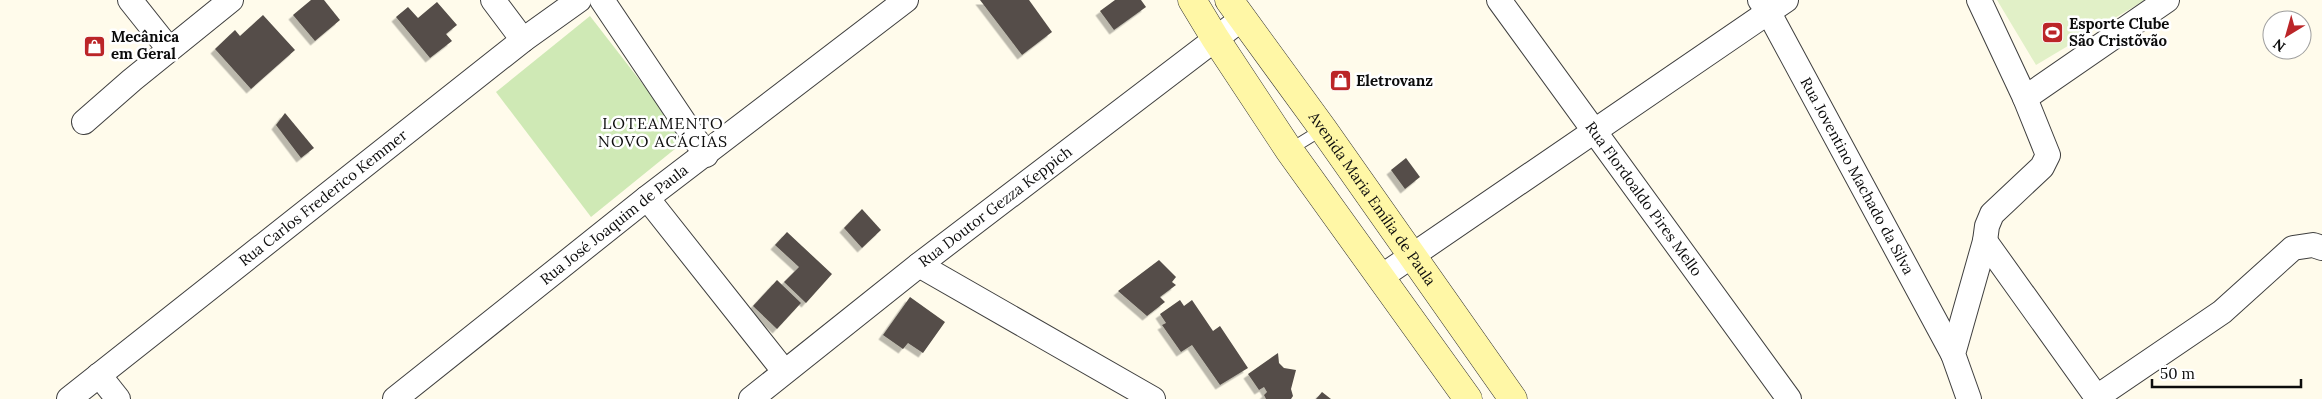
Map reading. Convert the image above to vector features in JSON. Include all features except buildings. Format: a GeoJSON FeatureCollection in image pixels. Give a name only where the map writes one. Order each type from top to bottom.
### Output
{"type":"FeatureCollection","features":[{"type":"Feature","properties":{"kind":"main road"},"geometry":{"type":"LineString","coordinates":[[1196,1],[1215,38],[1289,150],[1468,399]]}},
{"type":"Feature","properties":{"kind":"main road","name":"Avenida Maria Emília de Paula"},"geometry":{"type":"LineString","coordinates":[[1236,9],[1323,129],[1512,399]]}},
{"type":"Feature","properties":{"kind":"street"},"geometry":{"type":"LineString","coordinates":[[130,0],[169,49]]}},
{"type":"Feature","properties":{"kind":"street"},"geometry":{"type":"LineString","coordinates":[[84,122],[169,49],[231,0]]}},
{"type":"Feature","properties":{"kind":"street"},"geometry":{"type":"LineString","coordinates":[[493,0],[523,40]]}},
{"type":"Feature","properties":{"kind":"street","name":"Rua Carlos Frederico Kemmer"},"geometry":{"type":"LineString","coordinates":[[69,399],[523,40],[579,0]]}},
{"type":"Feature","properties":{"kind":"street"},"geometry":{"type":"LineString","coordinates":[[602,0],[706,154]]}},
{"type":"Feature","properties":{"kind":"street","name":"Rua José Joaquim de Paula"},"geometry":{"type":"LineString","coordinates":[[395,399],[647,198],[906,0]]}},
{"type":"Feature","properties":{"kind":"street","name":"Rua Flordoaldo Pires Mello"},"geometry":{"type":"LineString","coordinates":[[1499,0],[1789,399]]}},
{"type":"Feature","properties":{"kind":"street"},"geometry":{"type":"LineString","coordinates":[[1953,354],[1985,241],[1987,226],[1992,214],[2042,167],[2048,155],[1979,0]]}},
{"type":"Feature","properties":{"kind":"street"},"geometry":{"type":"LineString","coordinates":[[2024,98],[2167,0]]}},
{"type":"Feature","properties":{"kind":"street"},"geometry":{"type":"LineString","coordinates":[[1381,276],[1593,131],[1772,4]]}},
{"type":"Feature","properties":{"kind":"street","name":"Rua Joventino Machado da Silva"},"geometry":{"type":"LineString","coordinates":[[1772,4],[1953,354],[1968,399]]}},
{"type":"Feature","properties":{"kind":"street","name":"Rua Doutor Gezza Keppich"},"geometry":{"type":"LineString","coordinates":[[751,399],[919,265],[1215,38],[1236,9]]}},
{"type":"Feature","properties":{"kind":"street"},"geometry":{"type":"LineString","coordinates":[[647,198],[784,372]]}},
{"type":"Feature","properties":{"kind":"street"},"geometry":{"type":"LineString","coordinates":[[1985,241],[2098,398],[2222,312],[2293,248],[2313,245],[2322,248]]}},
{"type":"Feature","properties":{"kind":"street"},"geometry":{"type":"LineString","coordinates":[[919,265],[1153,399]]}},
{"type":"Feature","properties":{"kind":"street"},"geometry":{"type":"LineString","coordinates":[[99,375],[118,399]]}},
{"type":"Feature","properties":{"kind":"lane"},"geometry":{"type":"LineString","coordinates":[[1289,150],[1323,129]]}},
{"type":"Feature","properties":{"kind":"green space","name":"Esporte Clube São Cristõvão"},"geometry":{"type":"Polygon","coordinates":[[[1997,0],[2145,0],[2036,65],[1997,0]]]}},
{"type":"Feature","properties":{"kind":"green space"},"geometry":{"type":"Polygon","coordinates":[[[590,16],[686,140],[591,217],[496,92],[590,16]]]}},
{"type":"Feature","properties":{"kind":"place","name":"Esporte Clube São Cristõvão"},"geometry":{"type":"Point","coordinates":[2053,33]}},
{"type":"Feature","properties":{"kind":"place","name":"Mecânica em Geral"},"geometry":{"type":"Point","coordinates":[95,46]}},
{"type":"Feature","properties":{"kind":"place","name":"Eletrovanz"},"geometry":{"type":"Point","coordinates":[1340,81]}},
{"type":"Feature","properties":{"kind":"district","name":"LOTEAMENTO NOVO ACÁCIAS"},"geometry":{"type":"Point","coordinates":[663,132]}}]}
